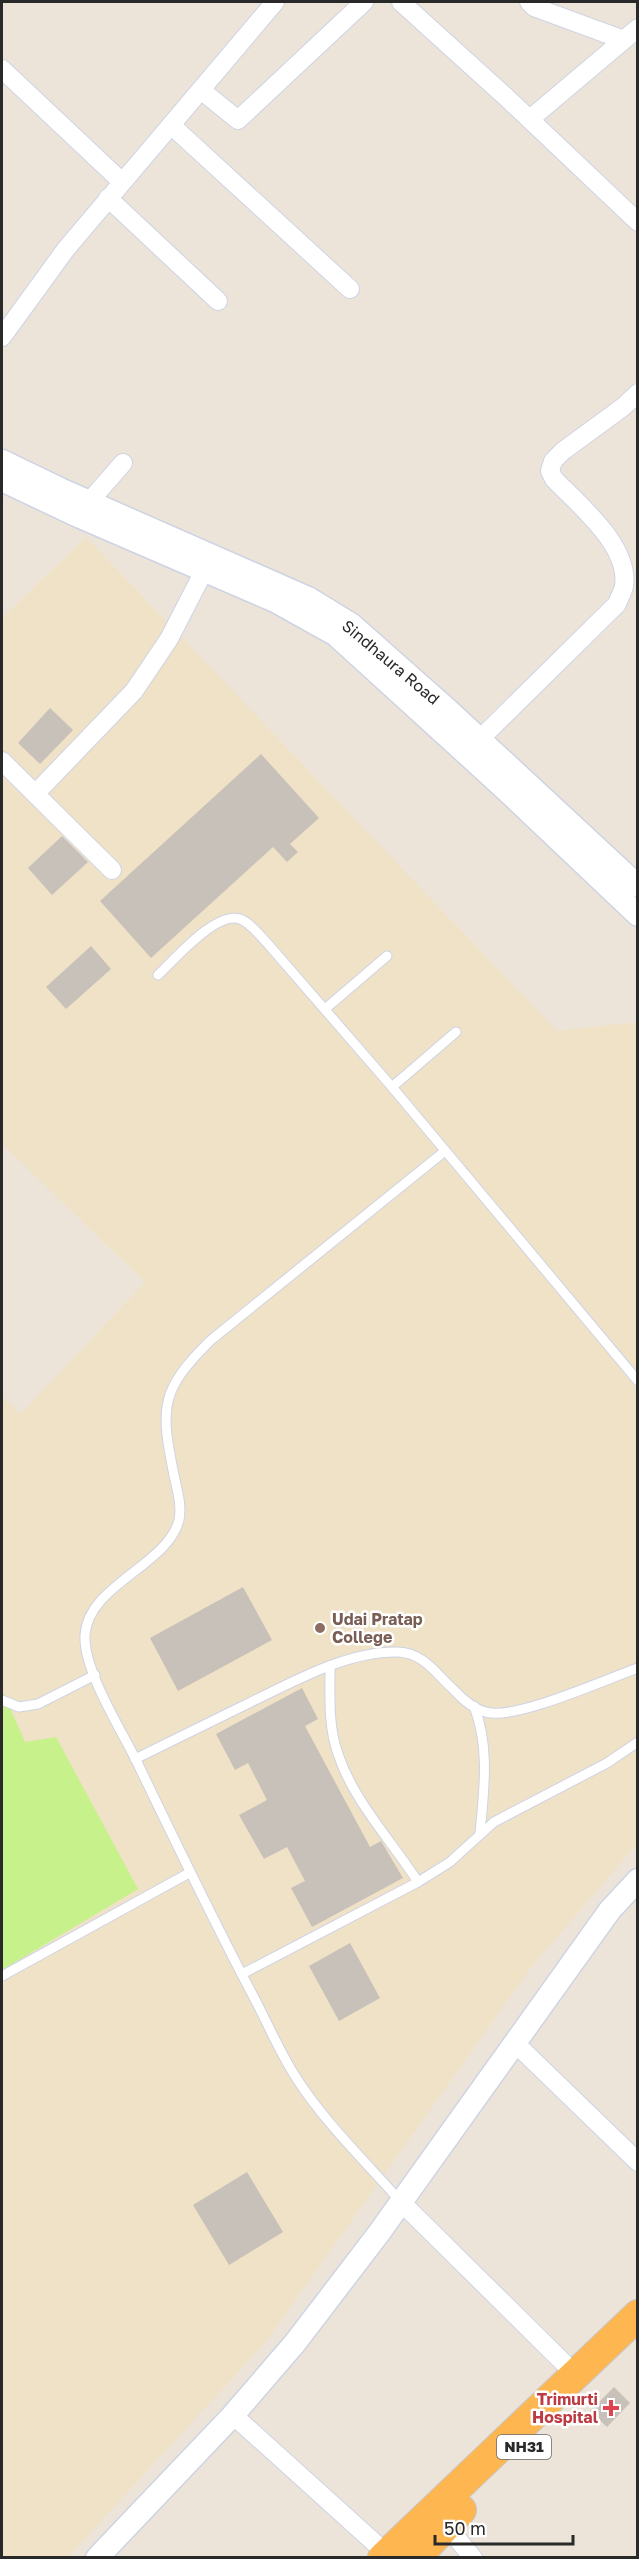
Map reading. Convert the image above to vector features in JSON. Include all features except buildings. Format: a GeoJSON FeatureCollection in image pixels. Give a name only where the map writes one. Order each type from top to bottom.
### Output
{"type":"FeatureCollection","features":[{"type":"Feature","properties":{"kind":"highway","name":"NH31"},"geometry":{"type":"LineString","coordinates":[[395,2556],[574,2373],[638,2315]]}},
{"type":"Feature","properties":{"kind":"highway","name":"NH31"},"geometry":{"type":"LineString","coordinates":[[395,2556],[446,2525],[521,2450],[638,2342]]}},
{"type":"Feature","properties":{"kind":"street"},"geometry":{"type":"LineString","coordinates":[[2,337],[66,249],[275,2]]}},
{"type":"Feature","properties":{"kind":"street"},"geometry":{"type":"LineString","coordinates":[[201,90],[238,120],[364,2]]}},
{"type":"Feature","properties":{"kind":"street"},"geometry":{"type":"LineString","coordinates":[[401,2],[530,119],[638,222]]}},
{"type":"Feature","properties":{"kind":"street"},"geometry":{"type":"LineString","coordinates":[[528,2],[534,7],[621,39]]}},
{"type":"Feature","properties":{"kind":"street"},"geometry":{"type":"LineString","coordinates":[[530,119],[621,39],[638,28]]}},
{"type":"Feature","properties":{"kind":"street"},"geometry":{"type":"LineString","coordinates":[[2,69],[122,182]]}},
{"type":"Feature","properties":{"kind":"street"},"geometry":{"type":"LineString","coordinates":[[171,125],[350,289]]}},
{"type":"Feature","properties":{"kind":"street"},"geometry":{"type":"LineString","coordinates":[[108,198],[218,301]]}},
{"type":"Feature","properties":{"kind":"street"},"geometry":{"type":"LineString","coordinates":[[480,739],[617,604],[624,586],[621,563],[614,543],[554,479],[550,471],[553,461],[563,451],[614,414],[638,393]]}},
{"type":"Feature","properties":{"kind":"street","name":"Sindhaura Road"},"geometry":{"type":"LineString","coordinates":[[2,461],[89,502],[308,598],[352,625],[480,739],[638,886]]}},
{"type":"Feature","properties":{"kind":"street"},"geometry":{"type":"LineString","coordinates":[[89,502],[123,463]]}},
{"type":"Feature","properties":{"kind":"street"},"geometry":{"type":"LineString","coordinates":[[2,480],[78,516],[275,601],[336,635],[504,788],[638,915]]}},
{"type":"Feature","properties":{"kind":"street"},"geometry":{"type":"LineString","coordinates":[[35,794],[134,691],[169,639],[204,571]]}},
{"type":"Feature","properties":{"kind":"street"},"geometry":{"type":"LineString","coordinates":[[2,761],[112,870]]}},
{"type":"Feature","properties":{"kind":"street"},"geometry":{"type":"LineString","coordinates":[[97,2558],[233,2415],[295,2343],[401,2202],[610,1910],[638,1880]]}},
{"type":"Feature","properties":{"kind":"street"},"geometry":{"type":"LineString","coordinates":[[515,2043],[638,2163]]}},
{"type":"Feature","properties":{"kind":"street"},"geometry":{"type":"LineString","coordinates":[[401,2202],[574,2373]]}},
{"type":"Feature","properties":{"kind":"street"},"geometry":{"type":"LineString","coordinates":[[233,2415],[395,2556]]}},
{"type":"Feature","properties":{"kind":"street"},"geometry":{"type":"LineString","coordinates":[[446,2525],[473,2558]]}},
{"type":"Feature","properties":{"kind":"lane"},"geometry":{"type":"LineString","coordinates":[[158,975],[210,927],[221,920],[240,919],[268,944],[325,1009],[638,1381]]}},
{"type":"Feature","properties":{"kind":"lane"},"geometry":{"type":"LineString","coordinates":[[325,1009],[387,956]]}},
{"type":"Feature","properties":{"kind":"lane"},"geometry":{"type":"LineString","coordinates":[[392,1087],[456,1032]]}},
{"type":"Feature","properties":{"kind":"lane"},"geometry":{"type":"LineString","coordinates":[[401,2202],[318,2109],[295,2077],[189,1873],[95,1675],[87,1653],[85,1633],[93,1613],[104,1598],[164,1544],[178,1522],[181,1508],[168,1443],[165,1413],[172,1388],[186,1365],[212,1340],[445,1151]]}},
{"type":"Feature","properties":{"kind":"lane"},"geometry":{"type":"LineString","coordinates":[[135,1759],[291,1683],[369,1653],[401,1652],[416,1656],[433,1667],[474,1707],[490,1713],[518,1712],[638,1668]]}},
{"type":"Feature","properties":{"kind":"lane"},"geometry":{"type":"LineString","coordinates":[[330,1667],[330,1714],[338,1754],[365,1809],[418,1882]]}},
{"type":"Feature","properties":{"kind":"lane"},"geometry":{"type":"LineString","coordinates":[[2,1700],[19,1707],[38,1704],[95,1675]]}},
{"type":"Feature","properties":{"kind":"lane"},"geometry":{"type":"LineString","coordinates":[[474,1707],[482,1726],[484,1743],[480,1833]]}},
{"type":"Feature","properties":{"kind":"lane"},"geometry":{"type":"LineString","coordinates":[[242,1974],[418,1882],[450,1862],[494,1822],[607,1763],[638,1742]]}},
{"type":"Feature","properties":{"kind":"lane"},"geometry":{"type":"LineString","coordinates":[[2,1976],[189,1873]]}},
{"type":"Feature","properties":{"kind":"shaded area","name":"Udai Pratap College"},"geometry":{"type":"Polygon","coordinates":[[[86,537],[557,1031],[637,1022],[638,1843],[530,1969],[265,2343],[68,2557],[2,2557],[2,1397],[21,1414],[145,1282],[2,1144],[2,618],[86,537]]]}},
{"type":"Feature","properties":{"kind":"green space"},"geometry":{"type":"Polygon","coordinates":[[[2,1690],[25,1742],[56,1737],[138,1889],[2,1970],[2,1690]]]}},
{"type":"Feature","properties":{"kind":"place","name":"Udai Pratap College"},"geometry":{"type":"Point","coordinates":[320,1628]}},
{"type":"Feature","properties":{"kind":"place","name":"Trimurti Hospital"},"geometry":{"type":"Point","coordinates":[611,2408]}}]}
